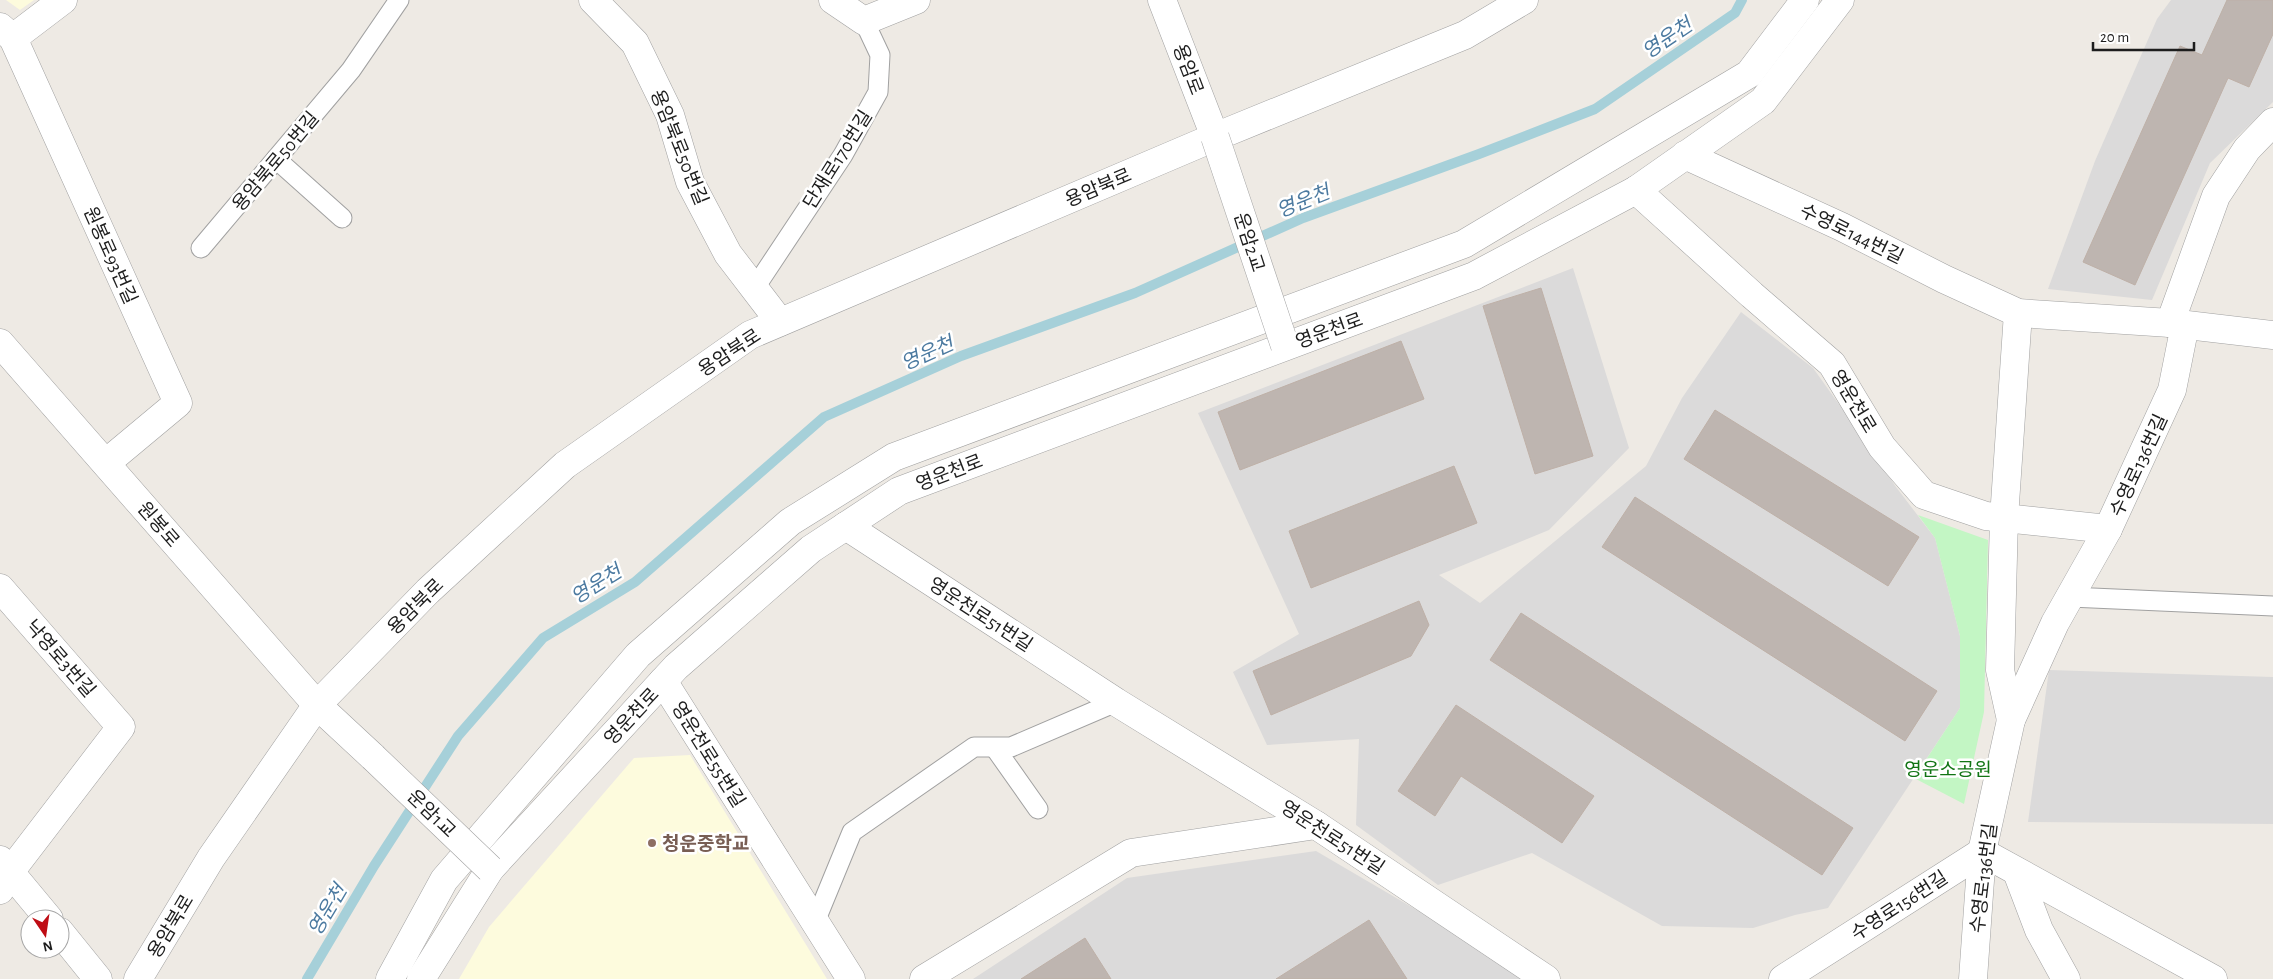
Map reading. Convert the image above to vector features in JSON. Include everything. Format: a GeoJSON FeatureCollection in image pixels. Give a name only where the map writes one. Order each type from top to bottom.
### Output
{"type":"FeatureCollection","features":[{"type":"Feature","properties":{"kind":"street"},"geometry":{"type":"LineString","coordinates":[[7,32],[63,0]]}},
{"type":"Feature","properties":{"kind":"street","name":"용암북로50번길"},"geometry":{"type":"LineString","coordinates":[[593,0],[635,43],[670,114],[690,182],[728,254],[780,322]]}},
{"type":"Feature","properties":{"kind":"street"},"geometry":{"type":"LineString","coordinates":[[833,0],[864,21],[916,0]]}},
{"type":"Feature","properties":{"kind":"street","name":"용암로"},"geometry":{"type":"LineString","coordinates":[[1162,0],[1215,137]]}},
{"type":"Feature","properties":{"kind":"street","name":"용암북로"},"geometry":{"type":"LineString","coordinates":[[138,979],[211,858],[316,705],[428,591],[565,465],[750,335],[1215,137],[1465,35],[1524,0]]}},
{"type":"Feature","properties":{"kind":"street"},"geometry":{"type":"LineString","coordinates":[[390,979],[444,880],[638,655],[790,522],[894,457],[1464,244],[1749,74],[1805,0]]}},
{"type":"Feature","properties":{"kind":"street","name":"영운천로"},"geometry":{"type":"LineString","coordinates":[[421,979],[490,869],[676,667],[811,549],[899,491],[1474,276],[1636,190],[1763,101],[1840,0]]}},
{"type":"Feature","properties":{"kind":"street","name":"원봉로93번길"},"geometry":{"type":"LineString","coordinates":[[7,32],[178,404],[106,463]]}},
{"type":"Feature","properties":{"kind":"street","name":"수영로136번길"},"geometry":{"type":"LineString","coordinates":[[1973,979],[1982,852],[2011,720],[2055,624],[2108,529],[2172,390],[2178,324],[2216,196],[2248,149],[2273,122]]}},
{"type":"Feature","properties":{"kind":"street","name":"운암2교"},"geometry":{"type":"LineString","coordinates":[[1215,137],[1285,346]]}},
{"type":"Feature","properties":{"kind":"street","name":"수영로144번길"},"geometry":{"type":"LineString","coordinates":[[1685,155],[1842,227],[1944,279],[2018,313],[2178,324],[2273,335]]}},
{"type":"Feature","properties":{"kind":"street","name":"영운천로"},"geometry":{"type":"LineString","coordinates":[[1636,190],[1752,295],[1832,364],[1882,447],[1924,495],[1986,516],[2108,529]]}},
{"type":"Feature","properties":{"kind":"street"},"geometry":{"type":"LineString","coordinates":[[2004,518],[2018,313]]}},
{"type":"Feature","properties":{"kind":"street","name":"원봉로"},"geometry":{"type":"LineString","coordinates":[[0,343],[316,705],[373,757]]}},
{"type":"Feature","properties":{"kind":"street","name":"수영로136번길"},"geometry":{"type":"LineString","coordinates":[[2004,518],[2000,670],[2011,720]]}},
{"type":"Feature","properties":{"kind":"street","name":"영운천로51번길"},"geometry":{"type":"LineString","coordinates":[[846,526],[1116,702],[1316,825],[1546,979]]}},
{"type":"Feature","properties":{"kind":"street","name":"낙영로3번길"},"geometry":{"type":"LineString","coordinates":[[0,588],[121,727],[3,874]]}},
{"type":"Feature","properties":{"kind":"street","name":"영운천로55번길"},"geometry":{"type":"LineString","coordinates":[[663,681],[851,979]]}},
{"type":"Feature","properties":{"kind":"street","name":"운암1교"},"geometry":{"type":"LineString","coordinates":[[373,757],[490,869]]}},
{"type":"Feature","properties":{"kind":"street"},"geometry":{"type":"LineString","coordinates":[[924,979],[1131,853],[1316,825]]}},
{"type":"Feature","properties":{"kind":"street"},"geometry":{"type":"LineString","coordinates":[[1982,852],[2214,979]]}},
{"type":"Feature","properties":{"kind":"street","name":"수영로156번길"},"geometry":{"type":"LineString","coordinates":[[1783,979],[1982,852]]}},
{"type":"Feature","properties":{"kind":"street"},"geometry":{"type":"LineString","coordinates":[[2017,872],[2039,930],[2066,979]]}},
{"type":"Feature","properties":{"kind":"street"},"geometry":{"type":"LineString","coordinates":[[3,874],[39,909]]}},
{"type":"Feature","properties":{"kind":"street"},"geometry":{"type":"LineString","coordinates":[[70,944],[98,979]]}},
{"type":"Feature","properties":{"kind":"lane","name":"용암북로50번길"},"geometry":{"type":"LineString","coordinates":[[201,248],[351,70],[399,0]]}},
{"type":"Feature","properties":{"kind":"lane","name":"단재로170번길"},"geometry":{"type":"LineString","coordinates":[[754,289],[843,155],[878,92],[880,55],[864,21]]}},
{"type":"Feature","properties":{"kind":"lane"},"geometry":{"type":"LineString","coordinates":[[276,159],[342,218]]}},
{"type":"Feature","properties":{"kind":"lane"},"geometry":{"type":"LineString","coordinates":[[2070,597],[2273,606]]}},
{"type":"Feature","properties":{"kind":"lane"},"geometry":{"type":"LineString","coordinates":[[815,922],[852,832],[974,748],[1011,747],[1116,702]]}},
{"type":"Feature","properties":{"kind":"lane"},"geometry":{"type":"LineString","coordinates":[[995,748],[1038,809]]}},
{"type":"Feature","properties":{"kind":"shaded area"},"geometry":{"type":"Polygon","coordinates":[[[6,0],[34,0],[20,10],[6,0]]]}},
{"type":"Feature","properties":{"kind":"shaded area"},"geometry":{"type":"Polygon","coordinates":[[[2171,0],[2273,0],[2273,102],[2210,163],[2152,300],[2048,289],[2095,161],[2157,19],[2171,0]]]}},
{"type":"Feature","properties":{"kind":"shaded area"},"geometry":{"type":"Polygon","coordinates":[[[1573,268],[1629,448],[1549,530],[1439,575],[1480,603],[1646,466],[1682,398],[1741,312],[1813,368],[1896,487],[1935,538],[1960,636],[1960,708],[1828,908],[1795,915],[1753,928],[1662,926],[1532,853],[1438,885],[1356,825],[1359,739],[1267,745],[1233,672],[1299,634],[1198,413],[1573,268]]]}},
{"type":"Feature","properties":{"kind":"shaded area"},"geometry":{"type":"Polygon","coordinates":[[[2049,670],[2273,677],[2273,824],[2028,822],[2049,670]]]}},
{"type":"Feature","properties":{"kind":"shaded area","name":"청운중학교"},"geometry":{"type":"Polygon","coordinates":[[[690,755],[827,979],[459,979],[489,927],[634,758],[690,755]]]}},
{"type":"Feature","properties":{"kind":"shaded area"},"geometry":{"type":"Polygon","coordinates":[[[1316,851],[1509,964],[1528,979],[973,979],[1127,878],[1316,851]]]}},
{"type":"Feature","properties":{"kind":"green space","name":"영운소공원"},"geometry":{"type":"Polygon","coordinates":[[[1918,515],[1988,540],[1984,712],[1964,804],[1914,778],[1960,708],[1960,636],[1935,538],[1918,515]]]}},
{"type":"Feature","properties":{"kind":"building"},"geometry":{"type":"Polygon","coordinates":[[[2227,0],[2273,0],[2273,34],[2249,87],[2228,78],[2135,285],[2083,262],[2180,46],[2202,55],[2227,0]]]}},
{"type":"Feature","properties":{"kind":"building"},"geometry":{"type":"Polygon","coordinates":[[[1541,288],[1593,456],[1535,474],[1483,306],[1541,288]]]}},
{"type":"Feature","properties":{"kind":"building"},"geometry":{"type":"Polygon","coordinates":[[[1401,341],[1424,399],[1240,470],[1218,412],[1401,341]]]}},
{"type":"Feature","properties":{"kind":"building"},"geometry":{"type":"Polygon","coordinates":[[[1715,410],[1919,537],[1888,586],[1684,459],[1715,410]]]}},
{"type":"Feature","properties":{"kind":"building"},"geometry":{"type":"Polygon","coordinates":[[[1454,466],[1477,523],[1311,588],[1289,531],[1454,466]]]}},
{"type":"Feature","properties":{"kind":"building"},"geometry":{"type":"Polygon","coordinates":[[[1635,497],[1937,691],[1905,741],[1602,547],[1635,497]]]}},
{"type":"Feature","properties":{"kind":"building"},"geometry":{"type":"Polygon","coordinates":[[[1419,601],[1429,625],[1411,656],[1271,715],[1253,671],[1419,601]]]}},
{"type":"Feature","properties":{"kind":"building"},"geometry":{"type":"Polygon","coordinates":[[[1521,613],[1853,828],[1822,875],[1490,660],[1521,613]]]}},
{"type":"Feature","properties":{"kind":"building"},"geometry":{"type":"Polygon","coordinates":[[[1456,705],[1594,796],[1562,843],[1461,776],[1435,816],[1398,791],[1456,705]]]}},
{"type":"Feature","properties":{"kind":"building"},"geometry":{"type":"Polygon","coordinates":[[[1369,920],[1407,979],[1276,979],[1369,920]]]}},
{"type":"Feature","properties":{"kind":"building"},"geometry":{"type":"Polygon","coordinates":[[[1085,938],[1111,979],[1021,979],[1085,938]]]}},
{"type":"Feature","properties":{"kind":"waterway","name":"영운천"},"geometry":{"type":"LineString","coordinates":[[307,979],[374,866],[458,736],[543,638],[635,582],[824,417],[961,356],[1135,293],[1303,218],[1479,154],[1595,109],[1735,13],[1742,0]]}},
{"type":"Feature","properties":{"kind":"place","name":"청운중학교"},"geometry":{"type":"Point","coordinates":[652,843]}}]}
